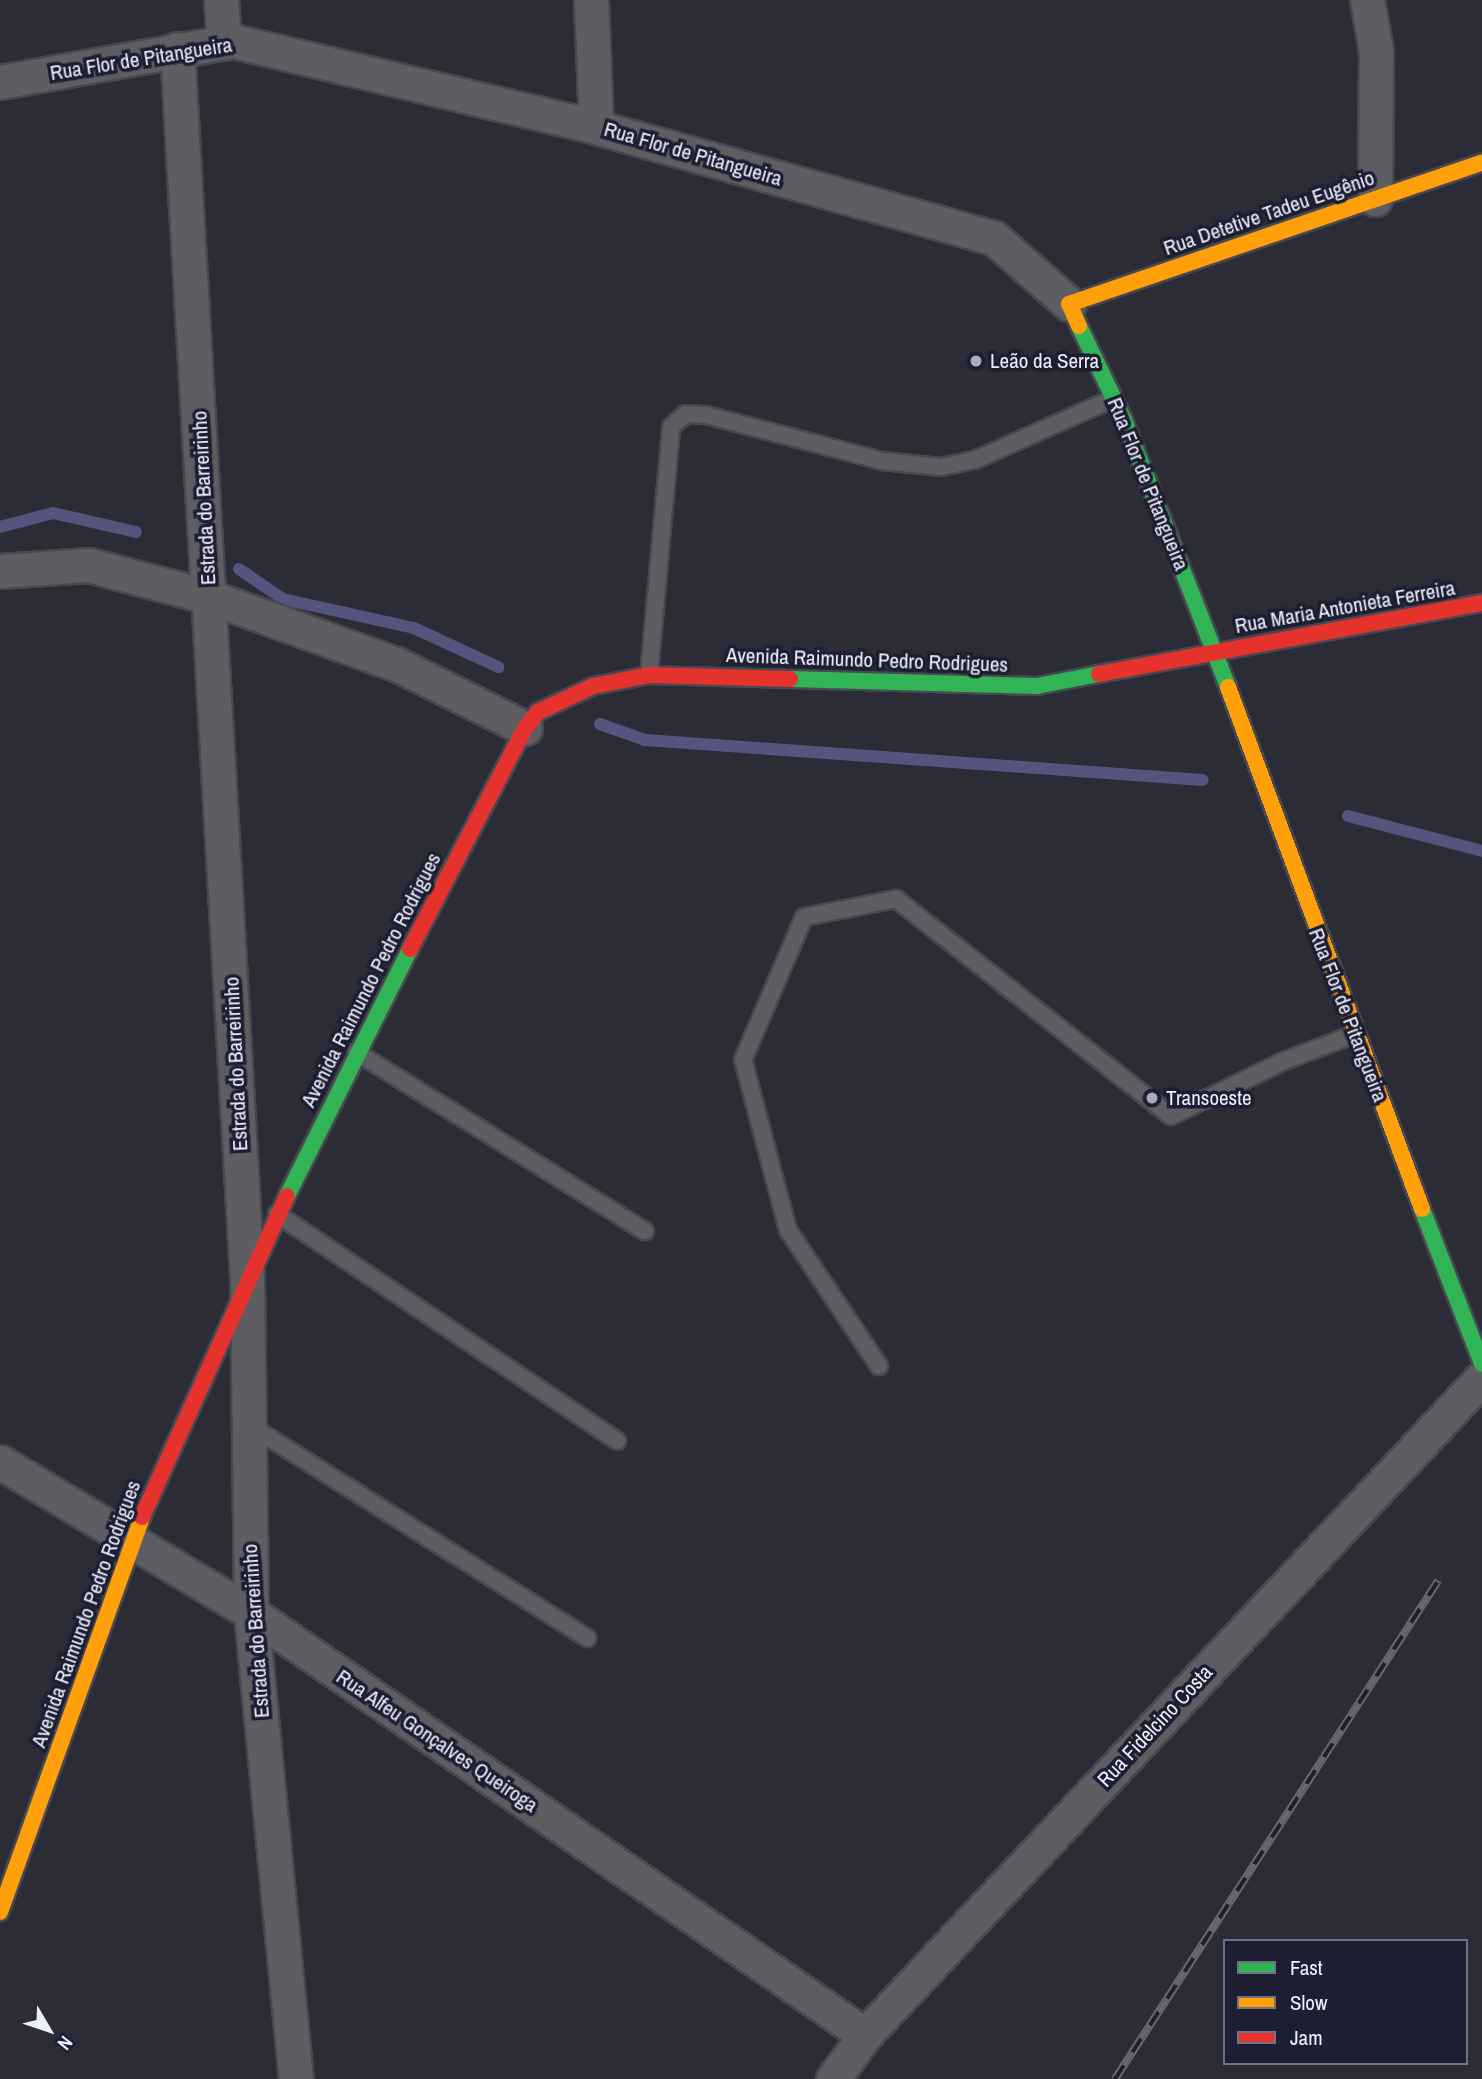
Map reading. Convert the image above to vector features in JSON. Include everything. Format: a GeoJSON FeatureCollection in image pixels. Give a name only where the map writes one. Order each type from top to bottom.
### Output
{"type":"FeatureCollection","features":[{"type":"Feature","properties":{"kind":"street"},"geometry":{"type":"LineString","coordinates":[[221,0],[224,43]]}},
{"type":"Feature","properties":{"kind":"street"},"geometry":{"type":"LineString","coordinates":[[591,0],[596,127]]}},
{"type":"Feature","properties":{"kind":"street"},"geometry":{"type":"LineString","coordinates":[[1367,0],[1376,51],[1375,199]]}},
{"type":"Feature","properties":{"kind":"street","name":"Rua Flor de Pitangueira"},"geometry":{"type":"LineString","coordinates":[[0,82],[177,49],[224,43],[596,127],[994,238],[1069,304],[1114,397],[1215,652],[1354,1034],[1482,1364]]}},
{"type":"Feature","properties":{"kind":"street","name":"Estrada do Barreirinho"},"geometry":{"type":"LineString","coordinates":[[177,49],[247,1279],[251,1613],[296,2079]]}},
{"type":"Feature","properties":{"kind":"street","name":"Rua Detetive Tadeu Eugênio"},"geometry":{"type":"LineString","coordinates":[[1069,304],[1482,163]]}},
{"type":"Feature","properties":{"kind":"street"},"geometry":{"type":"LineString","coordinates":[[0,571],[89,565],[210,597],[396,664],[525,728]]}},
{"type":"Feature","properties":{"kind":"street","name":"Rua Maria Antonieta Ferreira"},"geometry":{"type":"LineString","coordinates":[[1215,652],[1482,603]]}},
{"type":"Feature","properties":{"kind":"street","name":"Avenida Raimundo Pedro Rodrigues"},"geometry":{"type":"LineString","coordinates":[[0,1912],[130,1544],[247,1279],[356,1052],[525,728],[538,712],[593,686],[649,675],[1037,686],[1215,652]]}},
{"type":"Feature","properties":{"kind":"street","name":"Rua Fidelcino Costa"},"geometry":{"type":"LineString","coordinates":[[833,2079],[865,2035],[1482,1378]]}},
{"type":"Feature","properties":{"kind":"street","name":"Rua Alfeu Gonçalves Queiroga"},"geometry":{"type":"LineString","coordinates":[[0,1462],[130,1544],[251,1613],[865,2035]]}},
{"type":"Feature","properties":{"kind":"lane"},"geometry":{"type":"LineString","coordinates":[[649,675],[671,428],[686,414],[706,415],[882,461],[941,467],[975,460],[1114,397]]}},
{"type":"Feature","properties":{"kind":"lane"},"geometry":{"type":"LineString","coordinates":[[879,1366],[788,1230],[743,1060],[804,917],[896,899],[1171,1116],[1284,1061],[1354,1034]]}},
{"type":"Feature","properties":{"kind":"lane"},"geometry":{"type":"LineString","coordinates":[[356,1052],[645,1231]]}},
{"type":"Feature","properties":{"kind":"lane"},"geometry":{"type":"LineString","coordinates":[[277,1214],[617,1441]]}},
{"type":"Feature","properties":{"kind":"lane"},"geometry":{"type":"LineString","coordinates":[[249,1425],[587,1638]]}},
{"type":"Feature","properties":{"kind":"waterway"},"geometry":{"type":"LineString","coordinates":[[0,527],[53,513],[136,532]]}},
{"type":"Feature","properties":{"kind":"waterway"},"geometry":{"type":"LineString","coordinates":[[239,569],[283,599],[414,628],[498,667]]}},
{"type":"Feature","properties":{"kind":"waterway"},"geometry":{"type":"LineString","coordinates":[[600,724],[645,740],[1203,780]]}},
{"type":"Feature","properties":{"kind":"waterway"},"geometry":{"type":"LineString","coordinates":[[1348,816],[1482,851]]}},
{"type":"Feature","properties":{"kind":"railway"},"geometry":{"type":"LineString","coordinates":[[1115,2079],[1438,1581]]}},
{"type":"Feature","properties":{"kind":"traffic: fast"},"geometry":{"type":"LineString","coordinates":[[1079,326],[1124,420],[1228,687]]}},
{"type":"Feature","properties":{"kind":"traffic: fast"},"geometry":{"type":"LineString","coordinates":[[790,679],[1037,686],[1099,674]]}},
{"type":"Feature","properties":{"kind":"traffic: fast"},"geometry":{"type":"LineString","coordinates":[[287,1196],[410,949]]}},
{"type":"Feature","properties":{"kind":"traffic: fast"},"geometry":{"type":"LineString","coordinates":[[1422,1209],[1482,1364]]}},
{"type":"Feature","properties":{"kind":"traffic: slow"},"geometry":{"type":"LineString","coordinates":[[1079,326],[1069,304],[1482,163]]}},
{"type":"Feature","properties":{"kind":"traffic: slow"},"geometry":{"type":"LineString","coordinates":[[1228,687],[1422,1209]]}},
{"type":"Feature","properties":{"kind":"traffic: slow"},"geometry":{"type":"LineString","coordinates":[[0,1912],[142,1517]]}},
{"type":"Feature","properties":{"kind":"traffic: jam"},"geometry":{"type":"LineString","coordinates":[[1099,674],[1482,603]]}},
{"type":"Feature","properties":{"kind":"traffic: jam"},"geometry":{"type":"LineString","coordinates":[[410,949],[525,728],[538,712],[593,686],[649,675],[790,679]]}},
{"type":"Feature","properties":{"kind":"traffic: jam"},"geometry":{"type":"LineString","coordinates":[[142,1517],[287,1196]]}},
{"type":"Feature","properties":{"kind":"place","name":"Leão da Serra"},"geometry":{"type":"Point","coordinates":[976,361]}},
{"type":"Feature","properties":{"kind":"place","name":"Transoeste"},"geometry":{"type":"Point","coordinates":[1152,1098]}}]}
